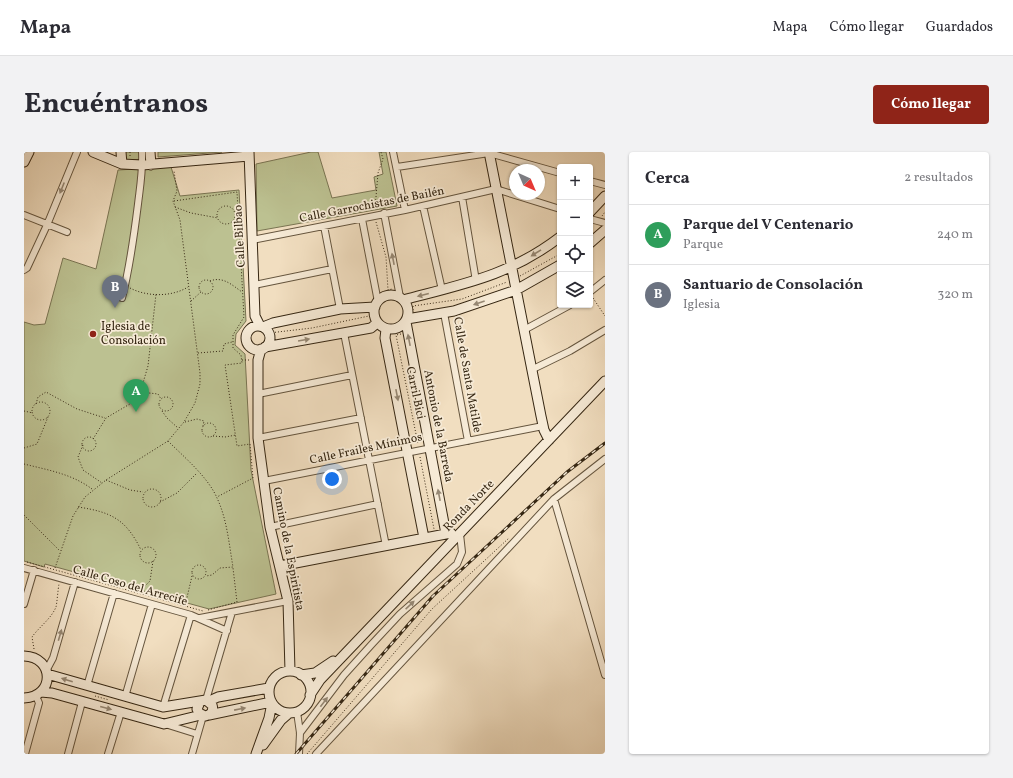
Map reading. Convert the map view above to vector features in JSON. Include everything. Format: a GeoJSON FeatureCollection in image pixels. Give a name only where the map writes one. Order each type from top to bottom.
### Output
{"type":"FeatureCollection","features":[{"type":"Feature","properties":{"kind":"street"},"geometry":{"type":"LineString","coordinates":[[24,162],[29,152]]}},
{"type":"Feature","properties":{"kind":"street"},"geometry":{"type":"LineString","coordinates":[[24,270],[27,268],[47,225],[77,152]]}},
{"type":"Feature","properties":{"kind":"street"},"geometry":{"type":"LineString","coordinates":[[93,152],[122,164],[145,158],[172,162],[249,154]]}},
{"type":"Feature","properties":{"kind":"street"},"geometry":{"type":"LineString","coordinates":[[121,152],[122,164]]}},
{"type":"Feature","properties":{"kind":"street"},"geometry":{"type":"LineString","coordinates":[[393,152],[405,210]]}},
{"type":"Feature","properties":{"kind":"street"},"geometry":{"type":"LineString","coordinates":[[397,167],[489,153],[557,172]]}},
{"type":"Feature","properties":{"kind":"street"},"geometry":{"type":"LineString","coordinates":[[489,153],[531,370],[543,426],[548,440]]}},
{"type":"Feature","properties":{"kind":"street","name":"Calle Bilbao"},"geometry":{"type":"LineString","coordinates":[[249,154],[255,316],[250,329]]}},
{"type":"Feature","properties":{"kind":"street"},"geometry":{"type":"LineString","coordinates":[[122,298],[130,265],[145,158]]}},
{"type":"Feature","properties":{"kind":"street"},"geometry":{"type":"LineString","coordinates":[[593,182],[605,185]]}},
{"type":"Feature","properties":{"kind":"street"},"geometry":{"type":"LineString","coordinates":[[496,189],[557,208]]}},
{"type":"Feature","properties":{"kind":"street","name":"Calle Garrochistas de Bailén"},"geometry":{"type":"LineString","coordinates":[[252,240],[362,219],[384,213],[462,198],[496,189]]}},
{"type":"Feature","properties":{"kind":"street"},"geometry":{"type":"LineString","coordinates":[[593,209],[605,196]]}},
{"type":"Feature","properties":{"kind":"street"},"geometry":{"type":"LineString","coordinates":[[462,198],[476,281]]}},
{"type":"Feature","properties":{"kind":"street"},"geometry":{"type":"LineString","coordinates":[[423,206],[442,290]]}},
{"type":"Feature","properties":{"kind":"street"},"geometry":{"type":"LineString","coordinates":[[384,213],[402,298],[408,309],[409,320]]}},
{"type":"Feature","properties":{"kind":"street"},"geometry":{"type":"LineString","coordinates":[[24,215],[67,232]]}},
{"type":"Feature","properties":{"kind":"street"},"geometry":{"type":"LineString","coordinates":[[362,219],[372,308],[375,318],[374,326]]}},
{"type":"Feature","properties":{"kind":"street"},"geometry":{"type":"LineString","coordinates":[[593,220],[605,223]]}},
{"type":"Feature","properties":{"kind":"street"},"geometry":{"type":"LineString","coordinates":[[324,226],[340,309]]}},
{"type":"Feature","properties":{"kind":"street"},"geometry":{"type":"LineString","coordinates":[[593,240],[605,230]]}},
{"type":"Feature","properties":{"kind":"street"},"geometry":{"type":"LineString","coordinates":[[557,239],[512,268],[476,281],[402,298],[395,295],[386,296],[372,308],[340,309],[273,323],[264,329],[250,329],[246,340],[249,346],[260,349],[374,326],[386,329],[397,329],[409,320],[444,313],[516,290],[557,267]]}},
{"type":"Feature","properties":{"kind":"street"},"geometry":{"type":"LineString","coordinates":[[254,285],[332,269]]}},
{"type":"Feature","properties":{"kind":"street"},"geometry":{"type":"LineString","coordinates":[[593,290],[605,280]]}},
{"type":"Feature","properties":{"kind":"street"},"geometry":{"type":"LineString","coordinates":[[524,330],[564,308]]}},
{"type":"Feature","properties":{"kind":"street","name":"Calle de Santa Matilde"},"geometry":{"type":"LineString","coordinates":[[444,313],[468,441]]}},
{"type":"Feature","properties":{"kind":"street","name":"Calle Bilbao"},"geometry":{"type":"LineString","coordinates":[[255,316],[264,329]]}},
{"type":"Feature","properties":{"kind":"street","name":"Antonio de la Barreda"},"geometry":{"type":"LineString","coordinates":[[409,320],[408,332],[446,534]]}},
{"type":"Feature","properties":{"kind":"street"},"geometry":{"type":"LineString","coordinates":[[260,349],[269,340],[264,329]]}},
{"type":"Feature","properties":{"kind":"street"},"geometry":{"type":"LineString","coordinates":[[386,329],[385,338],[424,538]]}},
{"type":"Feature","properties":{"kind":"street"},"geometry":{"type":"LineString","coordinates":[[531,370],[570,351],[605,330]]}},
{"type":"Feature","properties":{"kind":"street"},"geometry":{"type":"LineString","coordinates":[[344,333],[386,546]]}},
{"type":"Feature","properties":{"kind":"street","name":"Camino de la Espiritista"},"geometry":{"type":"LineString","coordinates":[[260,349],[258,360],[258,438],[270,527],[288,602],[290,671]]}},
{"type":"Feature","properties":{"kind":"street"},"geometry":{"type":"LineString","coordinates":[[258,394],[352,375]]}},
{"type":"Feature","properties":{"kind":"street","name":"Ronda Norte"},"geometry":{"type":"LineString","coordinates":[[256,754],[281,720],[306,705],[320,680],[605,381]]}},
{"type":"Feature","properties":{"kind":"street"},"geometry":{"type":"LineString","coordinates":[[258,438],[361,418]]}},
{"type":"Feature","properties":{"kind":"street","name":"Calle Frailes Mínimos"},"geometry":{"type":"LineString","coordinates":[[264,481],[408,451],[543,426]]}},
{"type":"Feature","properties":{"kind":"street"},"geometry":{"type":"LineString","coordinates":[[316,754],[554,499],[605,459]]}},
{"type":"Feature","properties":{"kind":"street"},"geometry":{"type":"LineString","coordinates":[[554,499],[605,675]]}},
{"type":"Feature","properties":{"kind":"street"},"geometry":{"type":"LineString","coordinates":[[270,527],[378,504]]}},
{"type":"Feature","properties":{"kind":"street"},"geometry":{"type":"LineString","coordinates":[[280,566],[454,533],[459,535],[462,552],[457,564],[406,609],[344,675],[300,733]]}},
{"type":"Feature","properties":{"kind":"street","name":"Calle Coso del Arrecife"},"geometry":{"type":"LineString","coordinates":[[25,568],[191,615],[227,631]]}},
{"type":"Feature","properties":{"kind":"street"},"geometry":{"type":"LineString","coordinates":[[24,604],[34,570]]}},
{"type":"Feature","properties":{"kind":"street"},"geometry":{"type":"LineString","coordinates":[[38,694],[45,687],[47,673],[53,658],[75,582]]}},
{"type":"Feature","properties":{"kind":"street"},"geometry":{"type":"LineString","coordinates":[[87,686],[114,593]]}},
{"type":"Feature","properties":{"kind":"street"},"geometry":{"type":"LineString","coordinates":[[200,618],[288,602]]}},
{"type":"Feature","properties":{"kind":"street"},"geometry":{"type":"LineString","coordinates":[[124,697],[152,604]]}},
{"type":"Feature","properties":{"kind":"street"},"geometry":{"type":"LineString","coordinates":[[204,715],[197,709],[205,701],[232,612]]}},
{"type":"Feature","properties":{"kind":"street"},"geometry":{"type":"LineString","coordinates":[[163,707],[191,615]]}},
{"type":"Feature","properties":{"kind":"street","name":"Ronda Norte"},"geometry":{"type":"LineString","coordinates":[[290,671],[301,674],[315,673],[351,648]]}},
{"type":"Feature","properties":{"kind":"street"},"geometry":{"type":"LineString","coordinates":[[24,656],[32,656],[38,660],[47,673],[124,697],[163,707],[205,701],[218,697],[269,688],[274,678],[284,672],[290,671]]}},
{"type":"Feature","properties":{"kind":"street"},"geometry":{"type":"LineString","coordinates":[[301,674],[309,684],[310,696]]}},
{"type":"Feature","properties":{"kind":"street","name":"Ronda Norte"},"geometry":{"type":"LineString","coordinates":[[256,754],[269,718],[271,702],[269,688]]}},
{"type":"Feature","properties":{"kind":"street"},"geometry":{"type":"LineString","coordinates":[[24,698],[38,694],[52,693],[197,734]]}},
{"type":"Feature","properties":{"kind":"street"},"geometry":{"type":"LineString","coordinates":[[25,754],[39,703],[38,694]]}},
{"type":"Feature","properties":{"kind":"street"},"geometry":{"type":"LineString","coordinates":[[192,754],[204,715],[213,709],[212,705],[205,701]]}},
{"type":"Feature","properties":{"kind":"street"},"geometry":{"type":"LineString","coordinates":[[68,754],[82,702]]}},
{"type":"Feature","properties":{"kind":"street"},"geometry":{"type":"LineString","coordinates":[[164,724],[271,702],[276,708],[293,712],[300,733],[299,754]]}},
{"type":"Feature","properties":{"kind":"street"},"geometry":{"type":"LineString","coordinates":[[108,754],[121,712]]}},
{"type":"Feature","properties":{"kind":"path"},"geometry":{"type":"LineString","coordinates":[[130,152],[130,157],[145,158]]}},
{"type":"Feature","properties":{"kind":"path"},"geometry":{"type":"LineString","coordinates":[[55,568],[60,550],[78,506],[93,490],[106,480],[168,441],[184,422],[195,403],[200,384],[198,353],[180,220],[173,201],[177,191],[172,162]]}},
{"type":"Feature","properties":{"kind":"path"},"geometry":{"type":"LineString","coordinates":[[173,201],[237,192],[244,317],[233,335],[233,348],[241,355],[242,360]]}},
{"type":"Feature","properties":{"kind":"path"},"geometry":{"type":"LineString","coordinates":[[174,206],[191,213],[218,218],[222,223],[230,223],[234,217],[233,211],[229,207],[223,207],[217,213],[218,218]]}},
{"type":"Feature","properties":{"kind":"path"},"geometry":{"type":"LineString","coordinates":[[409,320],[413,306],[462,300],[514,279],[557,256]]}},
{"type":"Feature","properties":{"kind":"path"},"geometry":{"type":"LineString","coordinates":[[202,292],[199,286],[201,282],[215,279],[226,281],[243,292]]}},
{"type":"Feature","properties":{"kind":"path"},"geometry":{"type":"LineString","coordinates":[[191,301],[202,292],[208,293],[212,290],[213,285],[210,281]]}},
{"type":"Feature","properties":{"kind":"path"},"geometry":{"type":"LineString","coordinates":[[125,286],[135,291],[156,294],[180,292],[189,287]]}},
{"type":"Feature","properties":{"kind":"path"},"geometry":{"type":"LineString","coordinates":[[93,438],[106,418],[135,401],[140,393],[148,366],[156,294]]}},
{"type":"Feature","properties":{"kind":"path"},"geometry":{"type":"LineString","coordinates":[[593,298],[605,316]]}},
{"type":"Feature","properties":{"kind":"path"},"geometry":{"type":"LineString","coordinates":[[264,329],[312,328],[372,308],[374,326]]}},
{"type":"Feature","properties":{"kind":"path","name":"Carril Bici"},"geometry":{"type":"LineString","coordinates":[[408,332],[396,335],[435,536]]}},
{"type":"Feature","properties":{"kind":"path"},"geometry":{"type":"LineString","coordinates":[[198,353],[223,351],[224,344],[233,342]]}},
{"type":"Feature","properties":{"kind":"path"},"geometry":{"type":"LineString","coordinates":[[217,497],[253,478],[250,444],[237,446],[225,365],[242,363],[242,360],[258,360]]}},
{"type":"Feature","properties":{"kind":"path"},"geometry":{"type":"LineString","coordinates":[[33,412],[38,397],[46,392],[77,409],[106,418]]}},
{"type":"Feature","properties":{"kind":"path"},"geometry":{"type":"LineString","coordinates":[[140,393],[158,394],[161,399]]}},
{"type":"Feature","properties":{"kind":"path"},"geometry":{"type":"LineString","coordinates":[[162,411],[169,410],[173,404],[171,399],[167,397],[161,399],[158,404],[162,413],[179,428]]}},
{"type":"Feature","properties":{"kind":"path"},"geometry":{"type":"LineString","coordinates":[[24,448],[37,444],[50,411],[47,405],[43,403],[36,404]]}},
{"type":"Feature","properties":{"kind":"path"},"geometry":{"type":"LineString","coordinates":[[24,411],[33,412],[39,420],[43,420],[48,416]]}},
{"type":"Feature","properties":{"kind":"path"},"geometry":{"type":"LineString","coordinates":[[184,422],[197,419],[204,421],[202,430],[204,435],[208,437],[236,435]]}},
{"type":"Feature","properties":{"kind":"path"},"geometry":{"type":"LineString","coordinates":[[203,427],[209,424],[215,426],[216,432],[213,436]]}},
{"type":"Feature","properties":{"kind":"path"},"geometry":{"type":"LineString","coordinates":[[93,438],[87,438],[83,442],[78,457],[83,470],[102,483]]}},
{"type":"Feature","properties":{"kind":"path"},"geometry":{"type":"LineString","coordinates":[[83,445],[88,451],[93,450],[96,444],[93,438]]}},
{"type":"Feature","properties":{"kind":"path"},"geometry":{"type":"LineString","coordinates":[[25,568],[28,561],[203,611],[237,602],[233,567],[224,520],[217,497],[198,472],[168,441]]}},
{"type":"Feature","properties":{"kind":"path"},"geometry":{"type":"LineString","coordinates":[[24,464],[70,476],[82,481],[93,490]]}},
{"type":"Feature","properties":{"kind":"path"},"geometry":{"type":"LineString","coordinates":[[159,502],[160,496],[158,491],[149,489],[144,493],[143,499],[147,505],[153,506],[177,494],[198,472]]}},
{"type":"Feature","properties":{"kind":"path"},"geometry":{"type":"LineString","coordinates":[[106,480],[130,490],[144,493]]}},
{"type":"Feature","properties":{"kind":"path"},"geometry":{"type":"LineString","coordinates":[[78,506],[100,510],[111,515],[133,533],[141,550],[140,556],[142,561],[147,563],[153,561]]}},
{"type":"Feature","properties":{"kind":"path"},"geometry":{"type":"LineString","coordinates":[[24,515],[60,550]]}},
{"type":"Feature","properties":{"kind":"path"},"geometry":{"type":"LineString","coordinates":[[307,754],[432,609],[511,536]]}},
{"type":"Feature","properties":{"kind":"path"},"geometry":{"type":"LineString","coordinates":[[138,593],[150,581],[153,561],[156,556],[152,548],[146,547],[141,550]]}},
{"type":"Feature","properties":{"kind":"path"},"geometry":{"type":"LineString","coordinates":[[185,606],[192,576],[192,568],[200,564],[206,568],[206,576]]}},
{"type":"Feature","properties":{"kind":"path"},"geometry":{"type":"LineString","coordinates":[[192,576],[198,579],[212,575],[220,568],[233,567]]}},
{"type":"Feature","properties":{"kind":"path"},"geometry":{"type":"LineString","coordinates":[[34,652],[32,637],[55,608],[60,578]]}},
{"type":"Feature","properties":{"kind":"green space"},"geometry":{"type":"Polygon","coordinates":[[[125,152],[148,152],[148,159],[125,160],[125,152]]]}},
{"type":"Feature","properties":{"kind":"green space"},"geometry":{"type":"Polygon","coordinates":[[[158,152],[222,152],[158,157],[158,152]]]}},
{"type":"Feature","properties":{"kind":"green space"},"geometry":{"type":"Polygon","coordinates":[[[311,152],[318,152],[332,198],[376,190],[374,177],[383,174],[379,152],[386,152],[397,206],[257,231],[256,164],[311,152]]]}},
{"type":"Feature","properties":{"kind":"green space"},"geometry":{"type":"Polygon","coordinates":[[[171,167],[180,196],[239,190],[246,321],[236,334],[235,345],[245,354],[251,470],[276,594],[209,609],[45,564],[44,567],[24,561],[24,322],[34,325],[45,324],[63,258],[96,269],[118,170],[171,167]]]}},
{"type":"Feature","properties":{"kind":"railway"},"geometry":{"type":"LineString","coordinates":[[296,754],[433,596],[567,472],[605,443]]}},
{"type":"Feature","properties":{"kind":"place","name":"Santuario de Consolación"},"geometry":{"type":"Point","coordinates":[115,308]}},
{"type":"Feature","properties":{"kind":"place","name":"Iglesia de Consolación"},"geometry":{"type":"Point","coordinates":[93,334]}},
{"type":"Feature","properties":{"kind":"place","name":"Parque del V Centenario"},"geometry":{"type":"Point","coordinates":[136,412]}}]}
